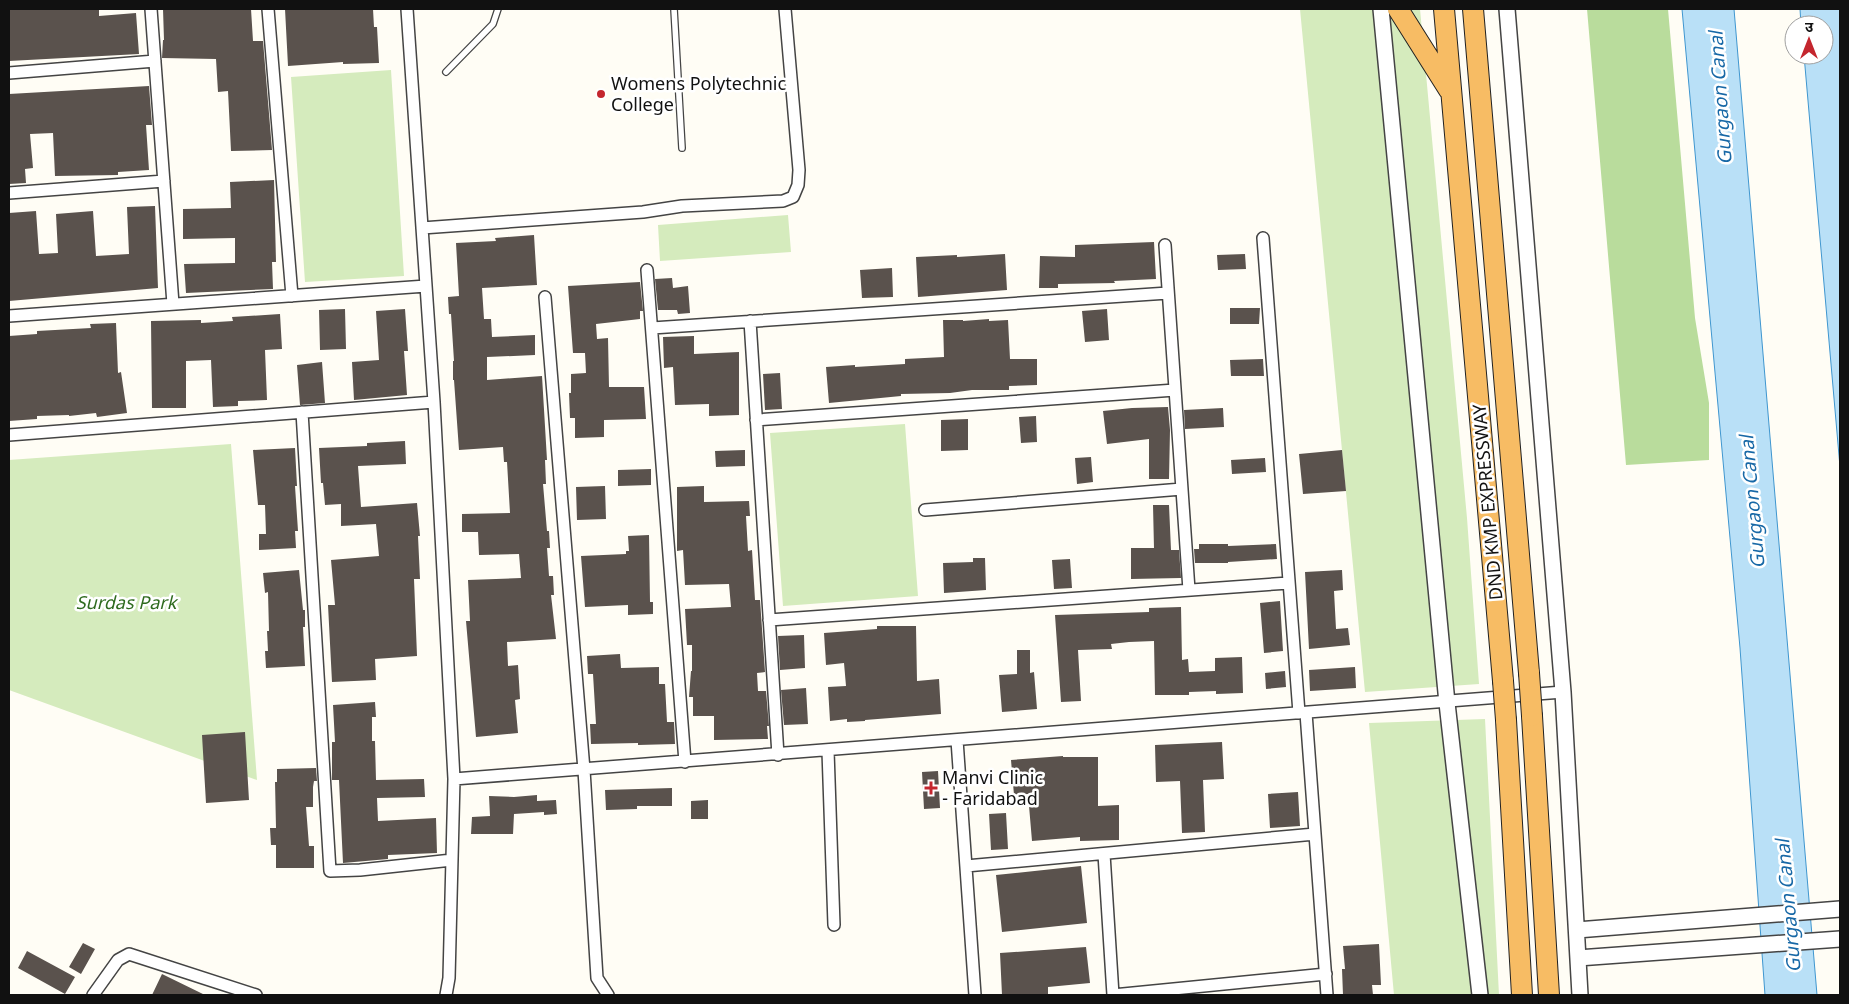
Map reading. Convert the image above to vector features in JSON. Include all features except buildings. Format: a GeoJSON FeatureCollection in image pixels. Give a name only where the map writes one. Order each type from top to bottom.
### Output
{"type":"FeatureCollection","features":[{"type":"Feature","properties":{"kind":"highway"},"geometry":{"type":"LineString","coordinates":[[1398,9],[1452,93]]}},
{"type":"Feature","properties":{"kind":"highway","name":"DND KMP EXPRESSWAY"},"geometry":{"type":"LineString","coordinates":[[1444,9],[1503,681],[1522,995]]}},
{"type":"Feature","properties":{"kind":"highway","name":"DND KMP EXPRESSWAY"},"geometry":{"type":"LineString","coordinates":[[1472,9],[1529,673],[1549,995]]}},
{"type":"Feature","properties":{"kind":"street"},"geometry":{"type":"LineString","coordinates":[[151,9],[173,304]]}},
{"type":"Feature","properties":{"kind":"street"},"geometry":{"type":"LineString","coordinates":[[268,9],[292,296]]}},
{"type":"Feature","properties":{"kind":"street"},"geometry":{"type":"LineString","coordinates":[[407,9],[434,402],[454,779],[449,978],[446,995]]}},
{"type":"Feature","properties":{"kind":"street"},"geometry":{"type":"LineString","coordinates":[[422,228],[643,212],[682,206],[783,201],[793,197],[798,185],[799,170],[785,9]]}},
{"type":"Feature","properties":{"kind":"street"},"geometry":{"type":"LineString","coordinates":[[1381,9],[1446,703],[1480,995]]}},
{"type":"Feature","properties":{"kind":"street"},"geometry":{"type":"LineString","coordinates":[[1507,9],[1563,692],[1580,995]]}},
{"type":"Feature","properties":{"kind":"street"},"geometry":{"type":"LineString","coordinates":[[9,73],[155,62]]}},
{"type":"Feature","properties":{"kind":"street"},"geometry":{"type":"LineString","coordinates":[[9,193],[164,181]]}},
{"type":"Feature","properties":{"kind":"street"},"geometry":{"type":"LineString","coordinates":[[1263,238],[1289,583],[1315,834],[1327,995]]}},
{"type":"Feature","properties":{"kind":"street"},"geometry":{"type":"LineString","coordinates":[[1165,245],[1189,590]]}},
{"type":"Feature","properties":{"kind":"street"},"geometry":{"type":"LineString","coordinates":[[647,270],[685,762]]}},
{"type":"Feature","properties":{"kind":"street"},"geometry":{"type":"LineString","coordinates":[[9,316],[426,286]]}},
{"type":"Feature","properties":{"kind":"street"},"geometry":{"type":"LineString","coordinates":[[652,328],[1168,293]]}},
{"type":"Feature","properties":{"kind":"street"},"geometry":{"type":"LineString","coordinates":[[545,297],[584,770],[597,978],[608,995]]}},
{"type":"Feature","properties":{"kind":"street"},"geometry":{"type":"LineString","coordinates":[[750,321],[778,755]]}},
{"type":"Feature","properties":{"kind":"street"},"geometry":{"type":"LineString","coordinates":[[756,420],[1175,390]]}},
{"type":"Feature","properties":{"kind":"street"},"geometry":{"type":"LineString","coordinates":[[9,435],[434,402]]}},
{"type":"Feature","properties":{"kind":"street"},"geometry":{"type":"LineString","coordinates":[[302,412],[330,871],[378,869],[452,860]]}},
{"type":"Feature","properties":{"kind":"street"},"geometry":{"type":"LineString","coordinates":[[925,510],[1182,489]]}},
{"type":"Feature","properties":{"kind":"street"},"geometry":{"type":"LineString","coordinates":[[769,620],[1289,583]]}},
{"type":"Feature","properties":{"kind":"street"},"geometry":{"type":"LineString","coordinates":[[454,779],[1446,703],[1563,692]]}},
{"type":"Feature","properties":{"kind":"street"},"geometry":{"type":"LineString","coordinates":[[957,740],[975,995]]}},
{"type":"Feature","properties":{"kind":"street"},"geometry":{"type":"LineString","coordinates":[[828,751],[834,925]]}},
{"type":"Feature","properties":{"kind":"street"},"geometry":{"type":"LineString","coordinates":[[966,866],[1315,834]]}},
{"type":"Feature","properties":{"kind":"street"},"geometry":{"type":"LineString","coordinates":[[1104,854],[1113,995],[1326,974]]}},
{"type":"Feature","properties":{"kind":"street"},"geometry":{"type":"LineString","coordinates":[[1577,930],[1835,909]]}},
{"type":"Feature","properties":{"kind":"street"},"geometry":{"type":"LineString","coordinates":[[1578,958],[1835,940]]}},
{"type":"Feature","properties":{"kind":"street"},"geometry":{"type":"LineString","coordinates":[[93,995],[118,960],[124,955],[129,954],[256,995]]}},
{"type":"Feature","properties":{"kind":"lane"},"geometry":{"type":"LineString","coordinates":[[446,72],[493,24],[498,9]]}},
{"type":"Feature","properties":{"kind":"lane"},"geometry":{"type":"LineString","coordinates":[[674,9],[682,148]]}},
{"type":"Feature","properties":{"kind":"green space"},"geometry":{"type":"Polygon","coordinates":[[[1300,9],[1420,9],[1467,518],[1479,684],[1365,692],[1300,9]]]}},
{"type":"Feature","properties":{"kind":"green space"},"geometry":{"type":"Polygon","coordinates":[[[1587,9],[1668,9],[1695,318],[1709,403],[1709,460],[1626,465],[1587,9]]]}},
{"type":"Feature","properties":{"kind":"green space"},"geometry":{"type":"Polygon","coordinates":[[[391,70],[404,276],[305,282],[291,77],[391,70]]]}},
{"type":"Feature","properties":{"kind":"green space"},"geometry":{"type":"Polygon","coordinates":[[[788,215],[791,252],[660,261],[658,225],[788,215]]]}},
{"type":"Feature","properties":{"kind":"green space"},"geometry":{"type":"Polygon","coordinates":[[[905,424],[918,596],[783,606],[770,433],[905,424]]]}},
{"type":"Feature","properties":{"kind":"green space","name":"Surdas Park"},"geometry":{"type":"Polygon","coordinates":[[[231,444],[257,780],[9,690],[9,460],[231,444]]]}},
{"type":"Feature","properties":{"kind":"green space"},"geometry":{"type":"Polygon","coordinates":[[[1485,719],[1499,995],[1394,995],[1369,723],[1485,719]]]}},
{"type":"Feature","properties":{"kind":"water","name":"Gurgaon Canal"},"geometry":{"type":"Polygon","coordinates":[[[1682,9],[1734,9],[1817,995],[1765,995],[1740,648],[1682,9]]]}},
{"type":"Feature","properties":{"kind":"water"},"geometry":{"type":"Polygon","coordinates":[[[1800,9],[1840,9],[1840,467],[1805,65],[1834,65],[1834,15],[1800,15],[1800,9]]]}},
{"type":"Feature","properties":{"kind":"place","name":"Womens Polytechnic College"},"geometry":{"type":"Point","coordinates":[601,94]}},
{"type":"Feature","properties":{"kind":"place","name":"Manvi Clinic - Faridabad"},"geometry":{"type":"Point","coordinates":[931,788]}}]}
